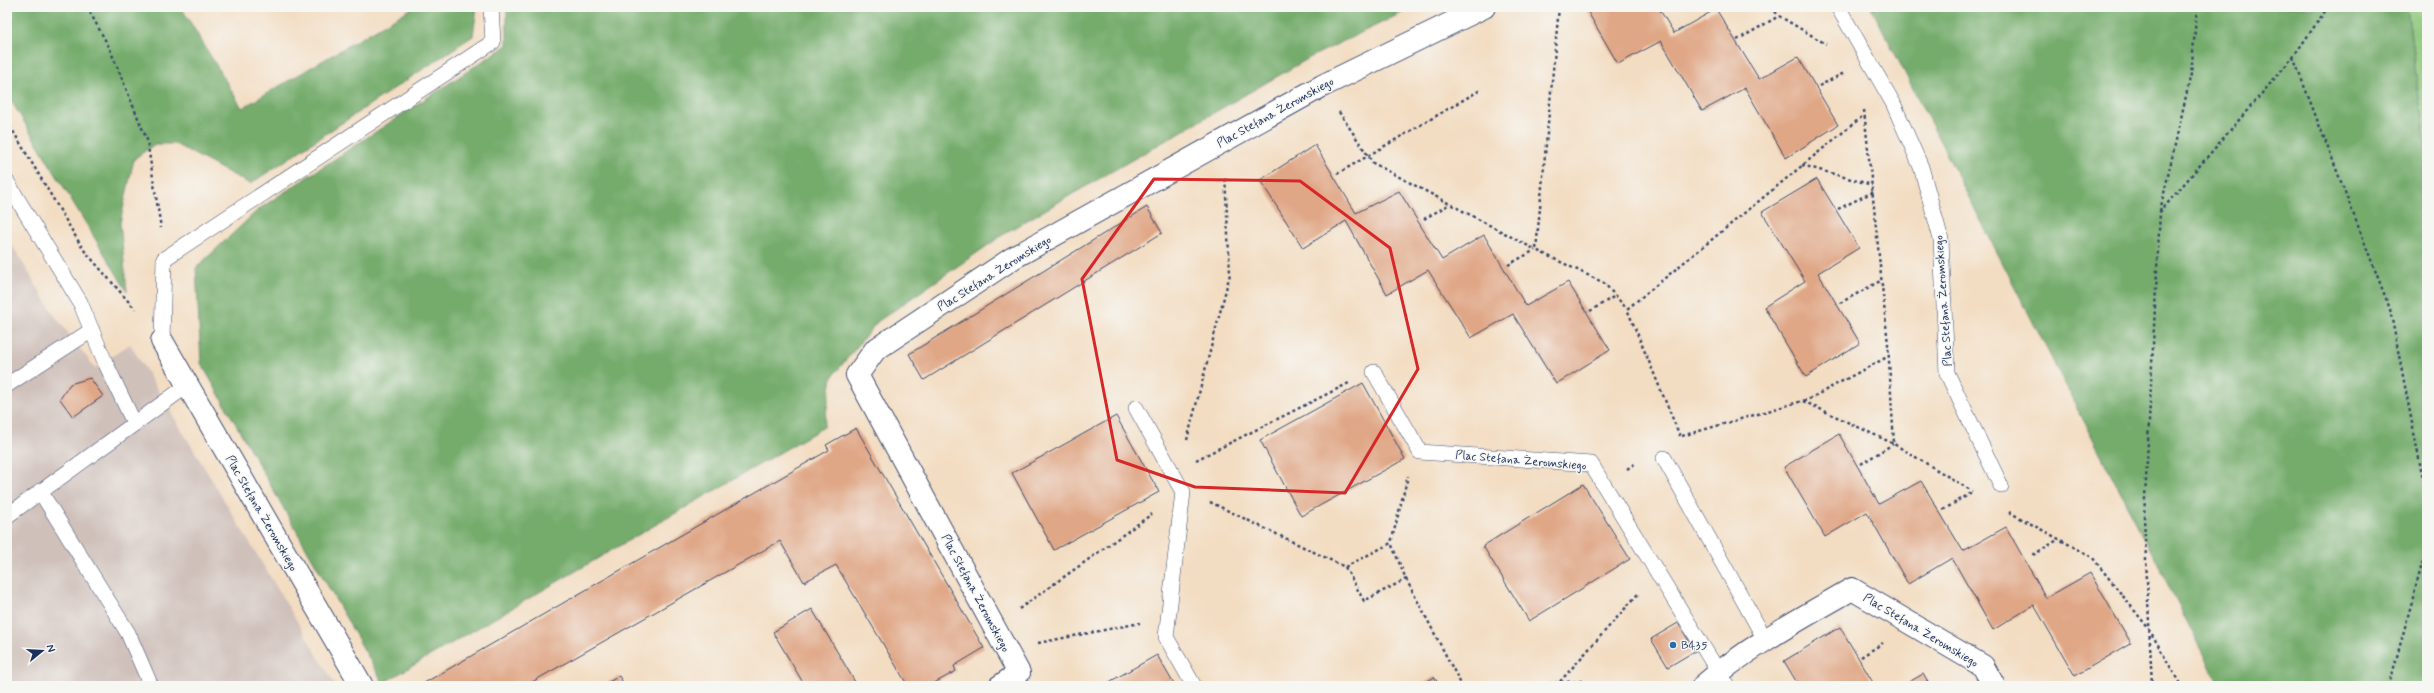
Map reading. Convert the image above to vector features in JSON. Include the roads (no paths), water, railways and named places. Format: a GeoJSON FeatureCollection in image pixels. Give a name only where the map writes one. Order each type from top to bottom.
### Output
{"type":"FeatureCollection","features":[{"type":"Feature","properties":{"kind":"street","name":"Plac Stefana Żeromskiego"},"geometry":{"type":"LineString","coordinates":[[1000,686],[1019,673],[995,626],[857,375],[875,350],[1013,258],[1322,86],[1484,7]]}},
{"type":"Feature","properties":{"kind":"street","name":"Plac Stefana Żeromskiego"},"geometry":{"type":"LineString","coordinates":[[162,341],[362,686]]}},
{"type":"Feature","properties":{"kind":"street","name":"Plac Stefana Żeromskiego"},"geometry":{"type":"LineString","coordinates":[[1716,681],[1766,641],[1852,589],[1983,666],[1994,686]]}},
{"type":"Feature","properties":{"kind":"lane"},"geometry":{"type":"LineString","coordinates":[[162,341],[164,259],[493,42],[491,7]]}},
{"type":"Feature","properties":{"kind":"lane","name":"Plac Stefana Żeromskiego"},"geometry":{"type":"LineString","coordinates":[[1838,7],[1893,103],[1921,167],[1941,239],[1947,373],[2001,486]]}},
{"type":"Feature","properties":{"kind":"lane"},"geometry":{"type":"LineString","coordinates":[[7,182],[80,302],[134,423]]}},
{"type":"Feature","properties":{"kind":"lane"},"geometry":{"type":"LineString","coordinates":[[7,385],[92,330]]}},
{"type":"Feature","properties":{"kind":"lane","name":"Plac Stefana Żeromskiego"},"geometry":{"type":"LineString","coordinates":[[1374,372],[1420,452],[1591,464],[1716,681]]}},
{"type":"Feature","properties":{"kind":"lane"},"geometry":{"type":"LineString","coordinates":[[7,516],[188,385]]}},
{"type":"Feature","properties":{"kind":"lane"},"geometry":{"type":"LineString","coordinates":[[1136,408],[1186,490],[1166,637],[1194,686]]}},
{"type":"Feature","properties":{"kind":"lane"},"geometry":{"type":"LineString","coordinates":[[1664,458],[1766,641]]}},
{"type":"Feature","properties":{"kind":"lane"},"geometry":{"type":"LineString","coordinates":[[40,491],[128,633],[151,686]]}},
{"type":"Feature","properties":{"kind":"place","name":"B435"},"geometry":{"type":"Point","coordinates":[1673,645]}}]}
